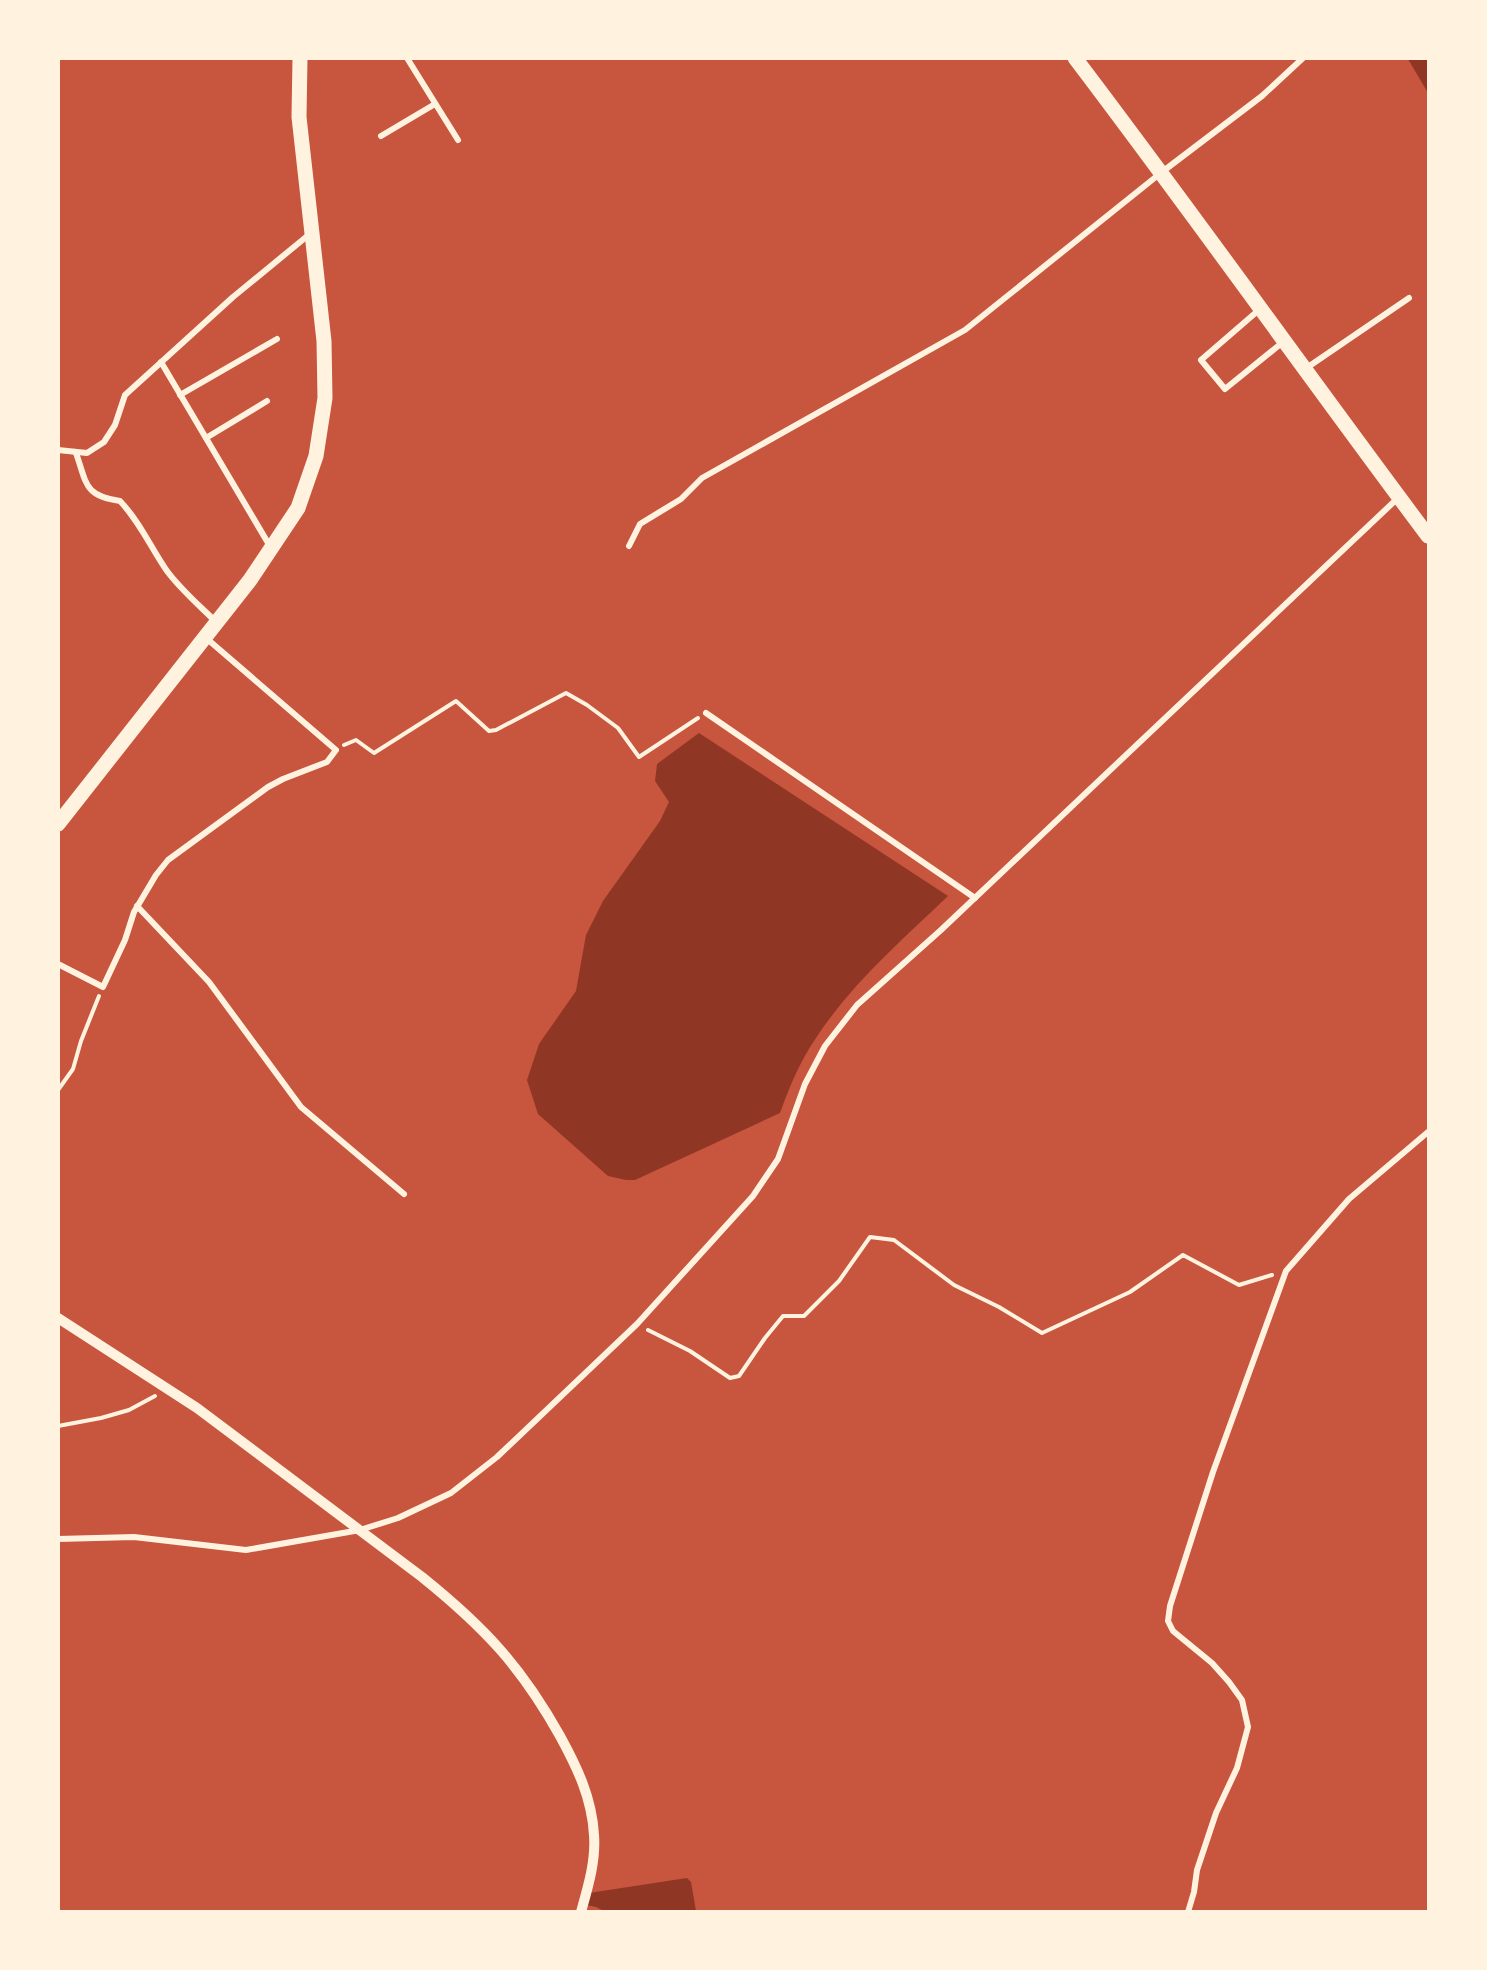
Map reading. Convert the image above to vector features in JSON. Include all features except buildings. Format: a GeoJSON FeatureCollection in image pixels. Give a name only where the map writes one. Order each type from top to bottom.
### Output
{"type":"FeatureCollection","features":[{"type":"Feature","properties":{"kind":"main road"},"geometry":{"type":"LineString","coordinates":[[58,824],[250,580],[298,508],[316,456],[325,398],[324,341],[298,117],[300,58]]}},
{"type":"Feature","properties":{"kind":"main road"},"geometry":{"type":"LineString","coordinates":[[1075,58],[1162,172],[1428,536]]}},
{"type":"Feature","properties":{"kind":"street"},"geometry":{"type":"LineString","coordinates":[[407,58],[458,140]]}},
{"type":"Feature","properties":{"kind":"street"},"geometry":{"type":"LineString","coordinates":[[629,546],[640,524],[681,499],[702,478],[965,330],[1162,172],[1262,96],[1303,58]]}},
{"type":"Feature","properties":{"kind":"street"},"geometry":{"type":"LineString","coordinates":[[381,136],[435,104]]}},
{"type":"Feature","properties":{"kind":"street"},"geometry":{"type":"LineString","coordinates":[[58,450],[87,453],[104,442],[116,425],[125,395],[233,297],[312,233]]}},
{"type":"Feature","properties":{"kind":"street"},"geometry":{"type":"LineString","coordinates":[[1304,369],[1409,298]]}},
{"type":"Feature","properties":{"kind":"street"},"geometry":{"type":"LineString","coordinates":[[1260,309],[1200,360],[1225,389],[1284,341]]}},
{"type":"Feature","properties":{"kind":"street"},"geometry":{"type":"LineString","coordinates":[[180,395],[277,339]]}},
{"type":"Feature","properties":{"kind":"street"},"geometry":{"type":"LineString","coordinates":[[161,362],[271,548]]}},
{"type":"Feature","properties":{"kind":"street"},"geometry":{"type":"LineString","coordinates":[[206,438],[267,401]]}},
{"type":"Feature","properties":{"kind":"street"},"geometry":{"type":"LineString","coordinates":[[76,453],[88,486],[94,494],[105,499],[120,501],[133,515],[168,572],[187,594],[217,622]]}},
{"type":"Feature","properties":{"kind":"street"},"geometry":{"type":"LineString","coordinates":[[58,1539],[134,1537],[246,1550],[360,1530],[398,1518],[452,1493],[497,1457],[637,1324],[753,1196],[778,1159],[805,1084],[825,1046],[857,1005],[975,898],[1399,497]]}},
{"type":"Feature","properties":{"kind":"street"},"geometry":{"type":"LineString","coordinates":[[58,964],[103,987],[125,940],[137,906],[168,860],[268,787],[282,779],[327,762],[336,750],[205,637]]}},
{"type":"Feature","properties":{"kind":"street"},"geometry":{"type":"LineString","coordinates":[[706,712],[975,898]]}},
{"type":"Feature","properties":{"kind":"street"},"geometry":{"type":"LineString","coordinates":[[137,906],[209,982],[301,1107],[404,1194]]}},
{"type":"Feature","properties":{"kind":"street"},"geometry":{"type":"LineString","coordinates":[[1188,1911],[1197,1870],[1216,1813],[1237,1768],[1248,1727],[1242,1700],[1229,1682],[1212,1663],[1173,1630],[1168,1621],[1170,1606],[1213,1472],[1287,1271],[1349,1200],[1428,1131]]}},
{"type":"Feature","properties":{"kind":"street"},"geometry":{"type":"LineString","coordinates":[[58,1318],[197,1408],[360,1530],[450,1599],[487,1633],[514,1663],[547,1713],[573,1760],[588,1797],[594,1836],[592,1870],[581,1911]]}},
{"type":"Feature","properties":{"kind":"path"},"geometry":{"type":"LineString","coordinates":[[336,750],[356,740],[374,753],[456,701],[489,731],[496,730],[566,693],[618,728],[639,757],[706,712]]}},
{"type":"Feature","properties":{"kind":"path"},"geometry":{"type":"LineString","coordinates":[[58,1090],[73,1069],[81,1041],[103,987]]}},
{"type":"Feature","properties":{"kind":"path"},"geometry":{"type":"LineString","coordinates":[[637,1324],[690,1351],[730,1378],[739,1376],[783,1316],[804,1316],[839,1281],[870,1237],[894,1240],[954,1286],[999,1307],[1042,1333],[1130,1292],[1183,1255],[1239,1285],[1287,1271]]}},
{"type":"Feature","properties":{"kind":"path"},"geometry":{"type":"LineString","coordinates":[[58,1426],[129,1410],[168,1389]]}},
{"type":"Feature","properties":{"kind":"shaded area"},"geometry":{"type":"Polygon","coordinates":[[[1408,59],[1428,59],[1428,93],[1408,59]]]}},
{"type":"Feature","properties":{"kind":"shaded area"},"geometry":{"type":"Polygon","coordinates":[[[699,733],[948,896],[861,981],[830,1018],[800,1065],[780,1113],[635,1180],[626,1180],[608,1176],[538,1114],[527,1080],[539,1044],[576,991],[586,935],[603,901],[660,821],[669,802],[655,781],[657,764],[699,733]]]}},
{"type":"Feature","properties":{"kind":"shaded area"},"geometry":{"type":"Polygon","coordinates":[[[687,1878],[691,1882],[696,1911],[604,1911],[586,1905],[589,1893],[687,1878]]]}}]}
